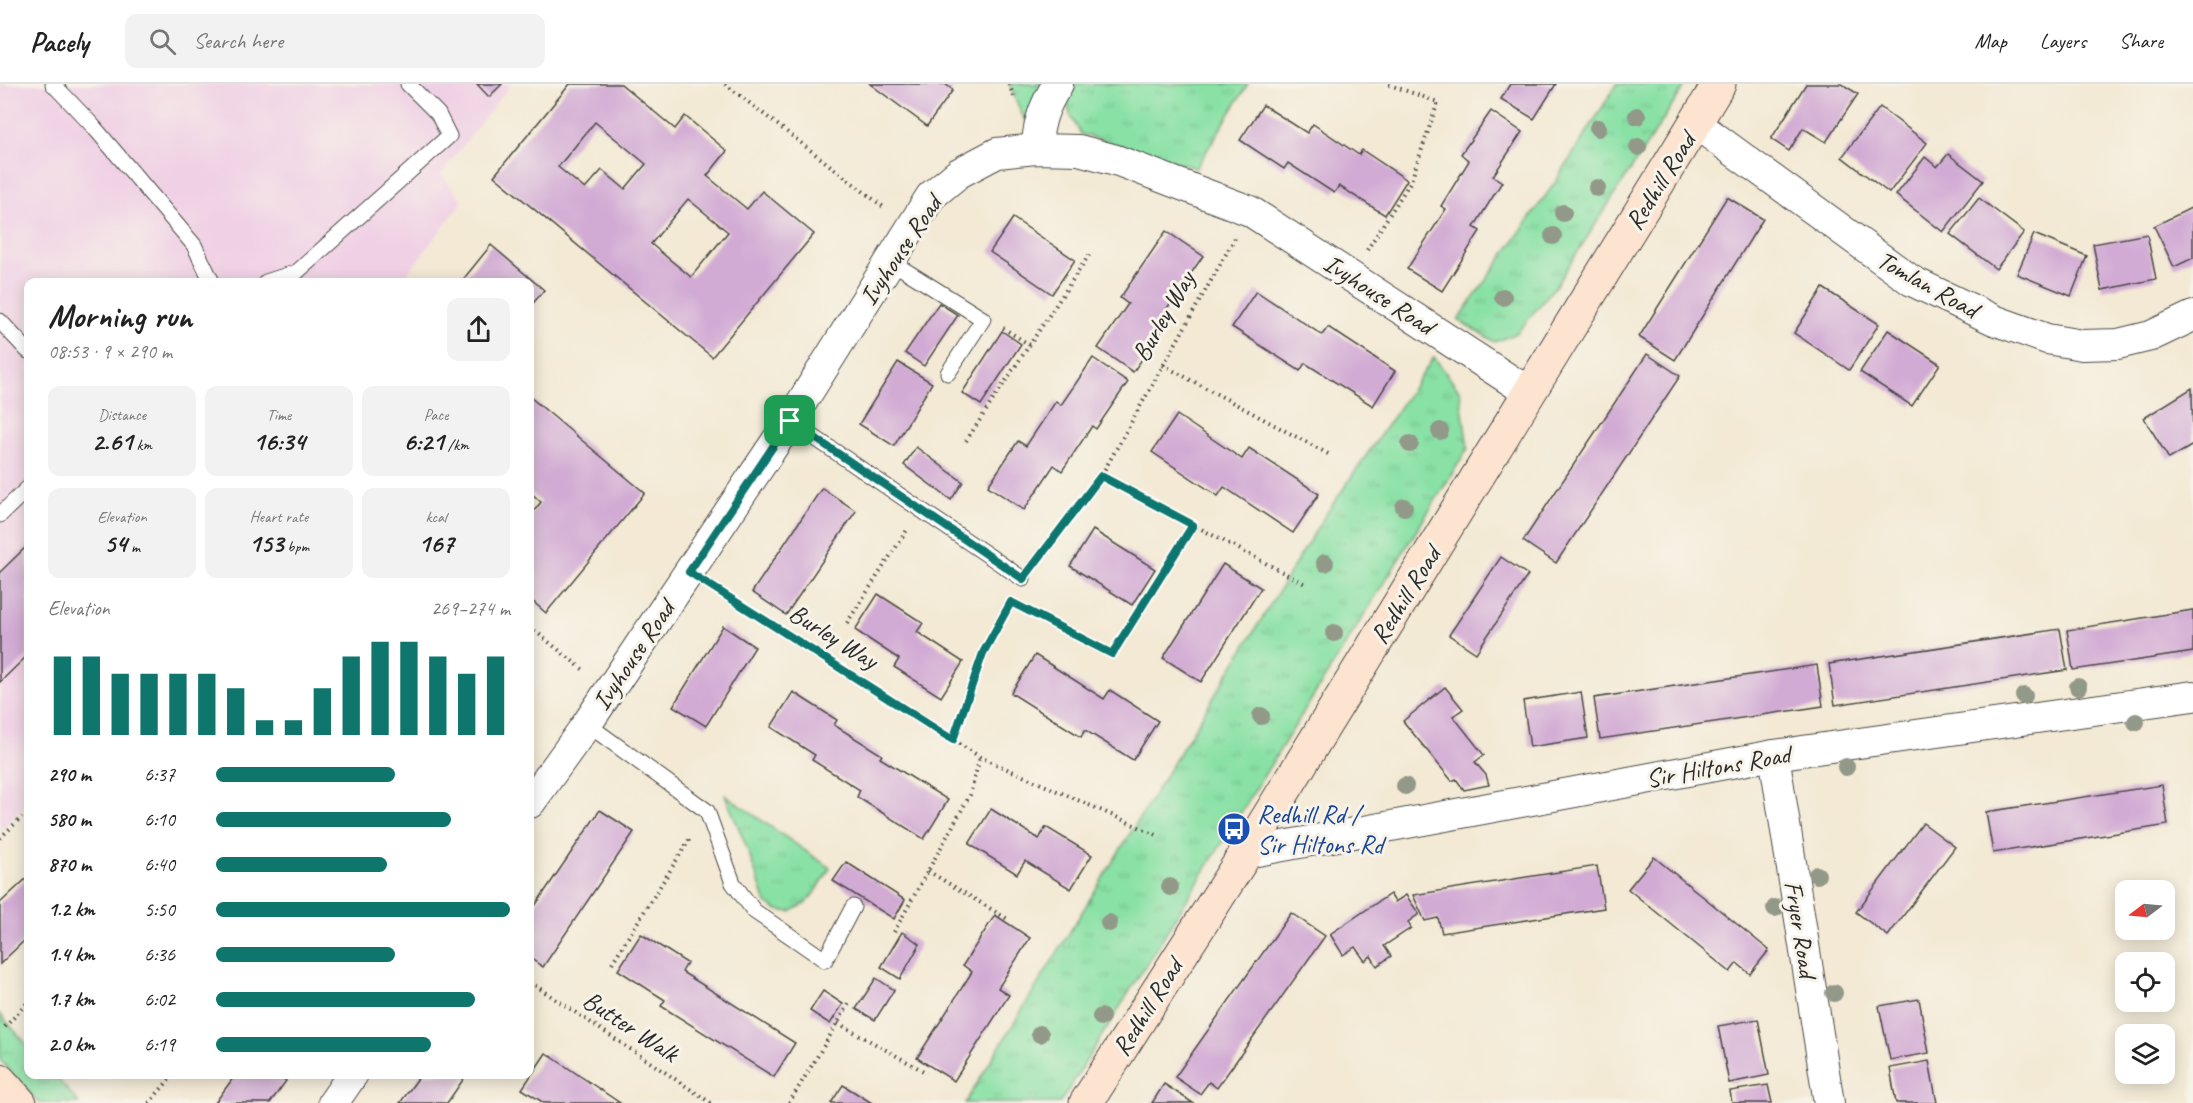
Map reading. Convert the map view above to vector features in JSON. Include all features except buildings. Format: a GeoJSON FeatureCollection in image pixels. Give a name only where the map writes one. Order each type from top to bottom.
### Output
{"type":"FeatureCollection","features":[{"type":"Feature","properties":{"kind":"street"},"geometry":{"type":"LineString","coordinates":[[1036,149],[1039,122],[1045,104],[1058,84]]}},
{"type":"Feature","properties":{"kind":"street","name":"Redhill Road"},"geometry":{"type":"LineString","coordinates":[[1086,1103],[1246,853],[1719,84]]}},
{"type":"Feature","properties":{"kind":"street","name":"Tomlan Road"},"geometry":{"type":"LineString","coordinates":[[1695,123],[1912,281],[1994,320],[2047,339],[2082,345],[2118,344],[2151,336],[2193,316]]}},
{"type":"Feature","properties":{"kind":"street","name":"Ivyhouse Road"},"geometry":{"type":"LineString","coordinates":[[534,797],[587,724],[790,421],[931,196],[959,173],[997,153],[1036,149],[1078,150],[1116,160],[1250,212],[1530,393]]}},
{"type":"Feature","properties":{"kind":"street","name":"Sir Hiltons Road"},"geometry":{"type":"LineString","coordinates":[[1246,853],[1774,755],[2193,696]]}},
{"type":"Feature","properties":{"kind":"street","name":"Fryer Road"},"geometry":{"type":"LineString","coordinates":[[1774,755],[1829,1103]]}},
{"type":"Feature","properties":{"kind":"street"},"geometry":{"type":"LineString","coordinates":[[333,1103],[350,1079]]}},
{"type":"Feature","properties":{"kind":"street"},"geometry":{"type":"LineString","coordinates":[[0,1081],[20,1103]]}},
{"type":"Feature","properties":{"kind":"lane"},"geometry":{"type":"LineString","coordinates":[[53,84],[93,126],[194,245],[210,278]]}},
{"type":"Feature","properties":{"kind":"lane"},"geometry":{"type":"LineString","coordinates":[[278,278],[297,272],[449,136],[438,114],[408,84]]}},
{"type":"Feature","properties":{"kind":"lane"},"geometry":{"type":"LineString","coordinates":[[890,261],[983,319],[948,373]]}},
{"type":"Feature","properties":{"kind":"lane"},"geometry":{"type":"LineString","coordinates":[[0,321],[24,347]]}},
{"type":"Feature","properties":{"kind":"lane"},"geometry":{"type":"LineString","coordinates":[[790,421],[1023,579]]}},
{"type":"Feature","properties":{"kind":"lane"},"geometry":{"type":"LineString","coordinates":[[0,515],[24,492]]}},
{"type":"Feature","properties":{"kind":"lane"},"geometry":{"type":"LineString","coordinates":[[587,724],[708,811],[734,883],[754,911],[825,960],[853,907]]}},
{"type":"Feature","properties":{"kind":"path"},"geometry":{"type":"LineString","coordinates":[[725,84],[910,228]]}},
{"type":"Feature","properties":{"kind":"path"},"geometry":{"type":"LineString","coordinates":[[1351,277],[1411,181],[1438,102],[1387,84]]}},
{"type":"Feature","properties":{"kind":"path","name":"Burley Way"},"geometry":{"type":"LineString","coordinates":[[953,740],[983,653],[1023,579],[1101,476],[1250,212]]}},
{"type":"Feature","properties":{"kind":"path"},"geometry":{"type":"LineString","coordinates":[[966,441],[1089,255]]}},
{"type":"Feature","properties":{"kind":"path"},"geometry":{"type":"LineString","coordinates":[[1163,365],[1332,456]]}},
{"type":"Feature","properties":{"kind":"path"},"geometry":{"type":"LineString","coordinates":[[1101,476],[1307,585]]}},
{"type":"Feature","properties":{"kind":"path"},"geometry":{"type":"LineString","coordinates":[[847,623],[921,509]]}},
{"type":"Feature","properties":{"kind":"path"},"geometry":{"type":"LineString","coordinates":[[1011,602],[1112,654],[1193,525]]}},
{"type":"Feature","properties":{"kind":"path","name":"Burley Way"},"geometry":{"type":"LineString","coordinates":[[689,572],[980,757],[1157,835]]}},
{"type":"Feature","properties":{"kind":"path"},"geometry":{"type":"LineString","coordinates":[[534,630],[610,690]]}},
{"type":"Feature","properties":{"kind":"path"},"geometry":{"type":"LineString","coordinates":[[894,932],[970,795],[980,757]]}},
{"type":"Feature","properties":{"kind":"path"},"geometry":{"type":"LineString","coordinates":[[612,963],[708,811]]}},
{"type":"Feature","properties":{"kind":"path"},"geometry":{"type":"LineString","coordinates":[[0,838],[22,817]]}},
{"type":"Feature","properties":{"kind":"path"},"geometry":{"type":"LineString","coordinates":[[928,871],[1009,920]]}},
{"type":"Feature","properties":{"kind":"path","name":"Butter Walk"},"geometry":{"type":"LineString","coordinates":[[534,985],[711,1103]]}},
{"type":"Feature","properties":{"kind":"path"},"geometry":{"type":"LineString","coordinates":[[789,1103],[851,1001]]}},
{"type":"Feature","properties":{"kind":"path"},"geometry":{"type":"LineString","coordinates":[[5,1027],[24,1006]]}},
{"type":"Feature","properties":{"kind":"path"},"geometry":{"type":"LineString","coordinates":[[838,1023],[927,1073]]}},
{"type":"Feature","properties":{"kind":"path"},"geometry":{"type":"LineString","coordinates":[[148,1103],[170,1079]]}},
{"type":"Feature","properties":{"kind":"shaded area"},"geometry":{"type":"Polygon","coordinates":[[[0,84],[511,84],[441,174],[463,201],[404,278],[24,278],[24,807],[0,830],[0,84]]]}},
{"type":"Feature","properties":{"kind":"green space"},"geometry":{"type":"Polygon","coordinates":[[[1009,84],[1046,84],[1025,121],[1009,84]]]}},
{"type":"Feature","properties":{"kind":"green space"},"geometry":{"type":"Polygon","coordinates":[[[1075,84],[1248,84],[1196,168],[1081,134],[1068,109],[1068,98],[1075,84]]]}},
{"type":"Feature","properties":{"kind":"green space"},"geometry":{"type":"Polygon","coordinates":[[[1617,84],[1686,84],[1557,284],[1517,333],[1495,342],[1458,320],[1556,181],[1617,84]]]}},
{"type":"Feature","properties":{"kind":"green space"},"geometry":{"type":"Polygon","coordinates":[[[1434,357],[1460,392],[1468,448],[1060,1103],[965,1103],[1324,517],[1434,357]]]}},
{"type":"Feature","properties":{"kind":"green space"},"geometry":{"type":"Polygon","coordinates":[[[725,795],[830,868],[817,890],[805,904],[790,912],[777,910],[766,903],[725,795]]]}},
{"type":"Feature","properties":{"kind":"green space"},"geometry":{"type":"Polygon","coordinates":[[[0,1014],[24,1041],[24,1079],[57,1079],[79,1103],[39,1103],[0,1060],[0,1014]]]}},
{"type":"Feature","properties":{"kind":"place","name":"Redhill Rd / Sir Hiltons Rd"},"geometry":{"type":"Point","coordinates":[1234,829]}},
{"type":"Feature","properties":{"kind":"route"},"geometry":{"type":"LineString","coordinates":[[790,421],[1023,579],[1101,476],[1193,525],[1112,654],[1011,602],[983,653],[953,740],[689,572],[790,421]]}}]}
